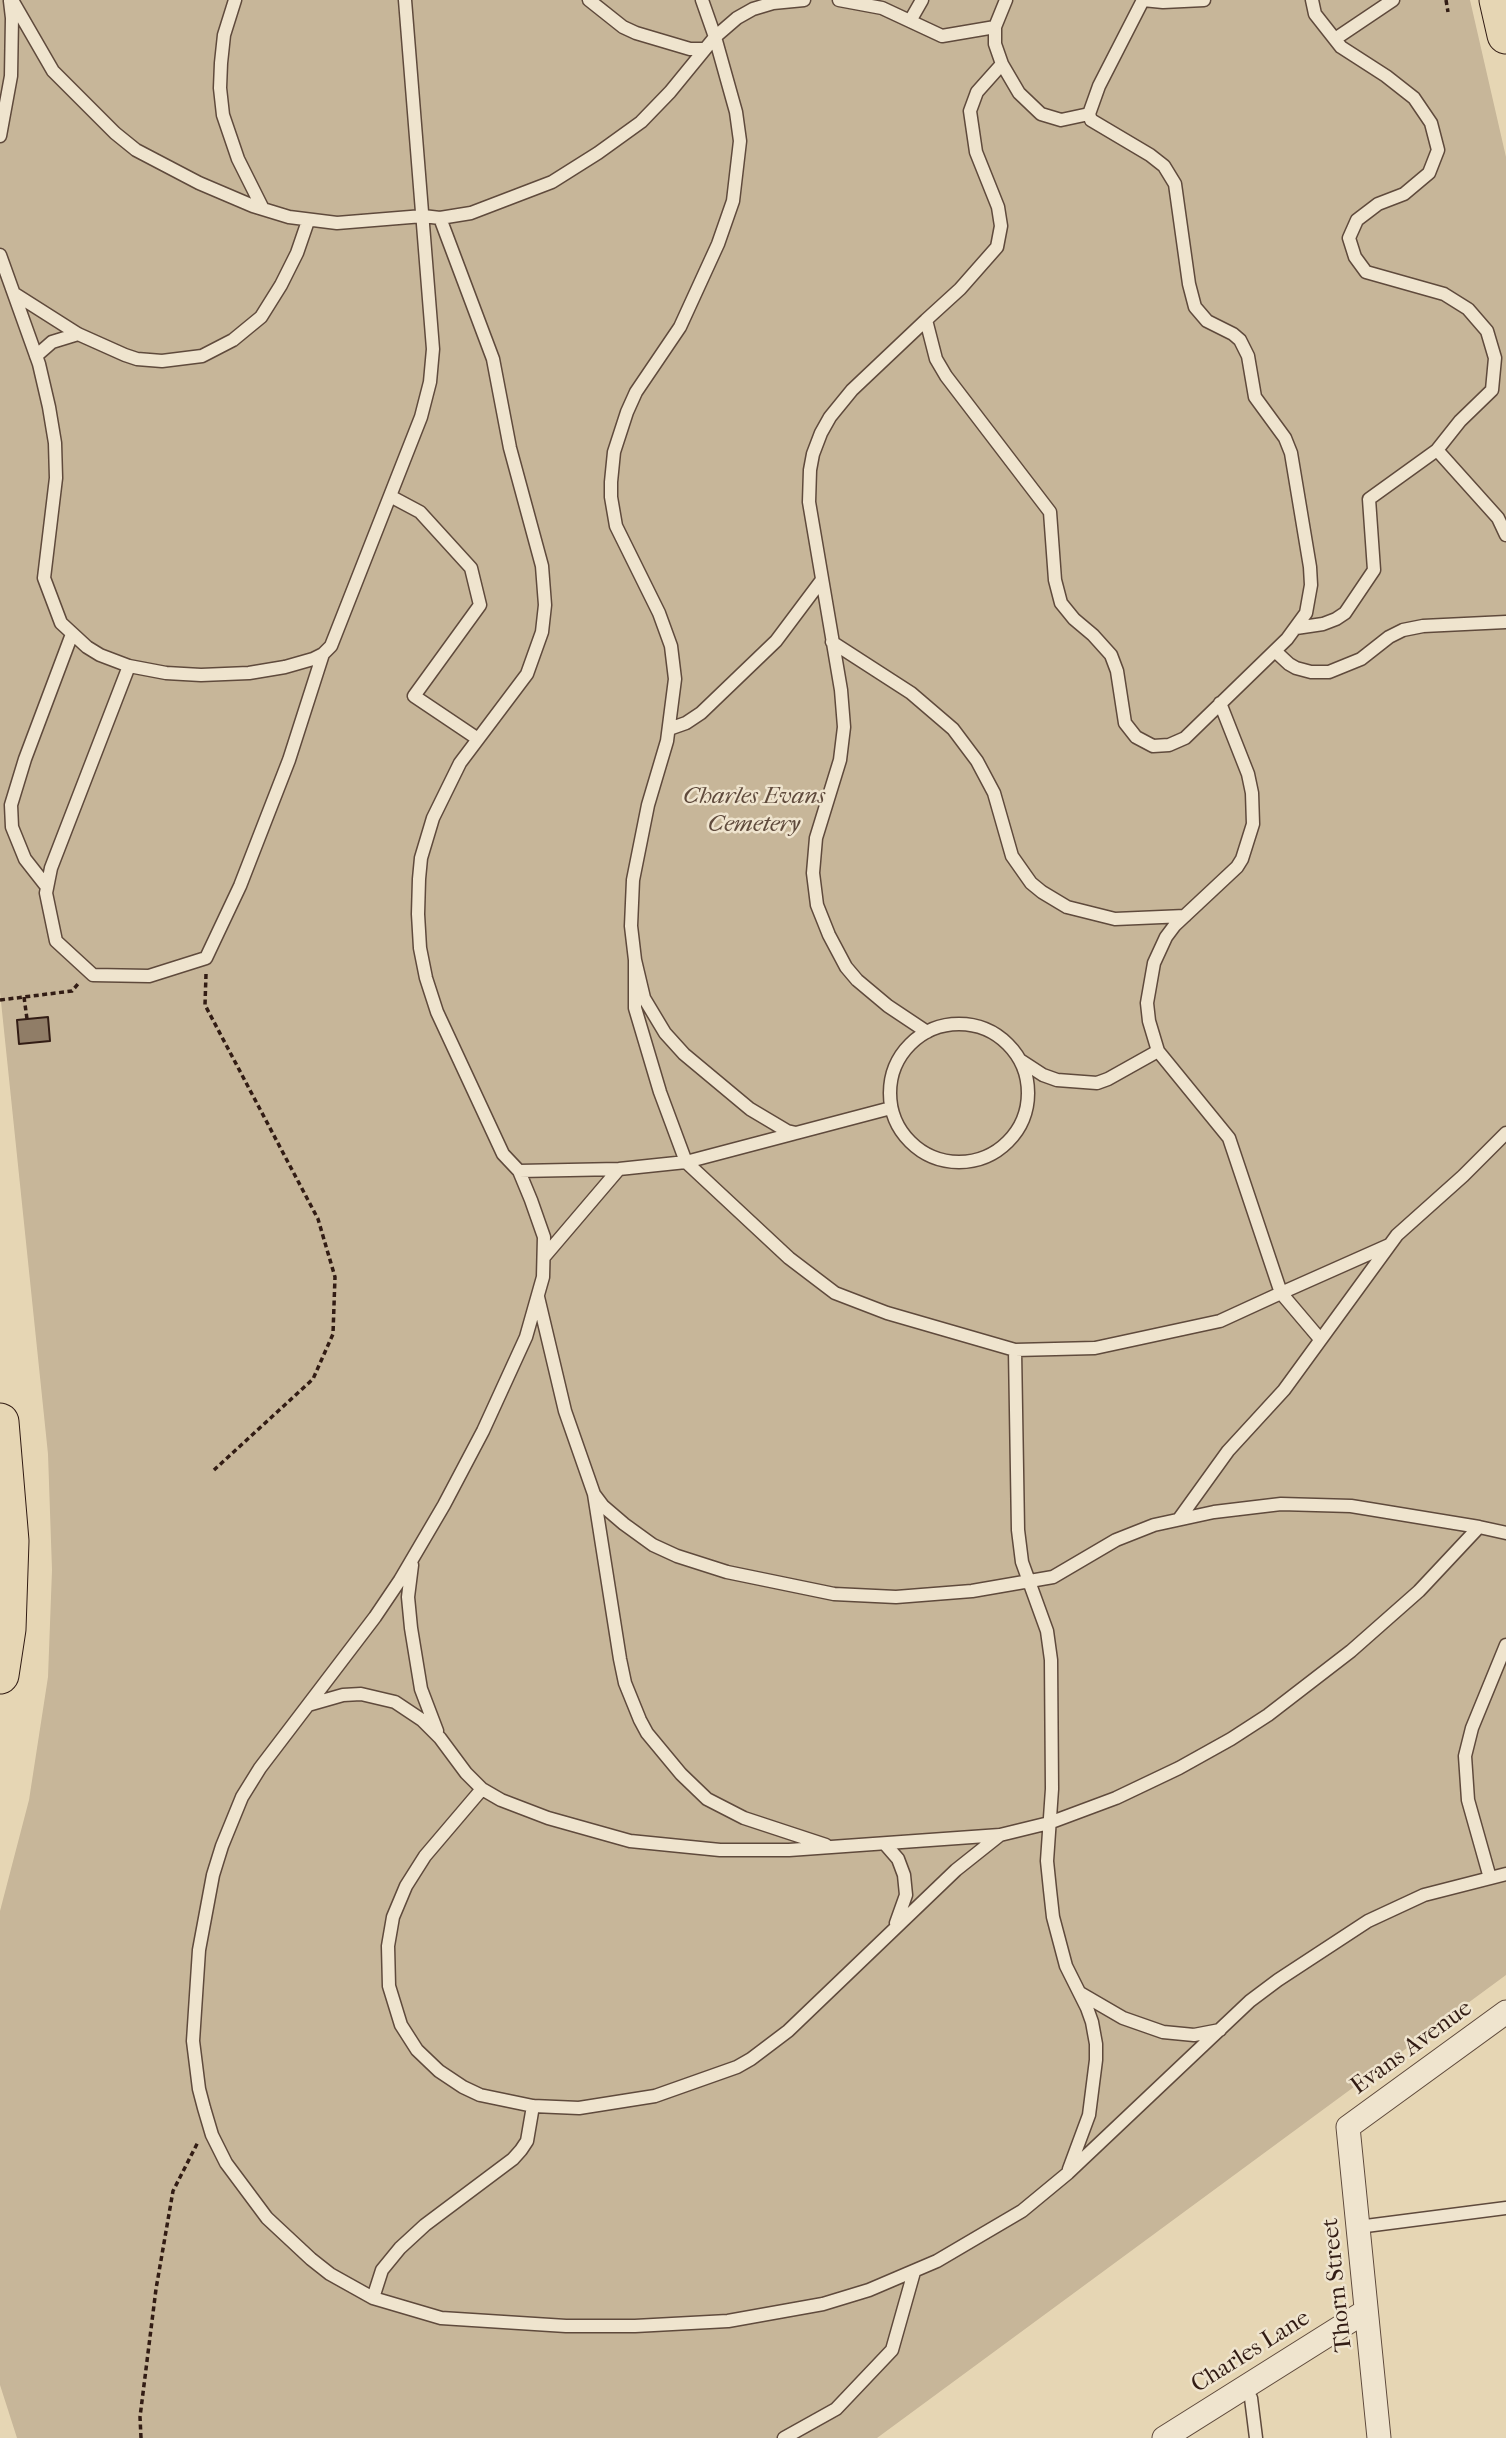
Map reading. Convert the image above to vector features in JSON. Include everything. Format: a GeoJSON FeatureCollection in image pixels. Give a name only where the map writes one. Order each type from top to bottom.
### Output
{"type":"FeatureCollection","features":[{"type":"Feature","properties":{"kind":"main road"},"geometry":{"type":"LineString","coordinates":[[1498,0],[1506,35]]}},
{"type":"Feature","properties":{"kind":"main road"},"geometry":{"type":"LineString","coordinates":[[0,1422],[10,1541],[10,1591],[0,1675]]}},
{"type":"Feature","properties":{"kind":"street","name":"Evans Avenue"},"geometry":{"type":"LineString","coordinates":[[1348,2127],[1506,2012]]}},
{"type":"Feature","properties":{"kind":"street","name":"Thorn Street"},"geometry":{"type":"LineString","coordinates":[[1348,2127],[1379,2438]]}},
{"type":"Feature","properties":{"kind":"street","name":"Charles Lane"},"geometry":{"type":"LineString","coordinates":[[1164,2438],[1367,2311]]}},
{"type":"Feature","properties":{"kind":"lane"},"geometry":{"type":"LineString","coordinates":[[0,136],[11,76],[11,0]]}},
{"type":"Feature","properties":{"kind":"lane"},"geometry":{"type":"LineString","coordinates":[[11,0],[53,71],[115,133],[136,150],[226,196],[308,220],[337,223],[423,216],[440,218],[471,213],[552,182],[640,122],[670,92],[715,37],[737,18],[753,9],[786,1],[804,0]]}},
{"type":"Feature","properties":{"kind":"lane"},"geometry":{"type":"LineString","coordinates":[[235,0],[224,35],[221,63],[223,115],[238,159],[263,209]]}},
{"type":"Feature","properties":{"kind":"lane"},"geometry":{"type":"LineString","coordinates":[[0,255],[36,356],[50,407],[56,461],[44,578],[61,623],[86,647],[100,654],[129,666],[182,675],[249,673],[285,667],[323,654],[331,646],[421,417],[430,382],[433,349],[405,0]]}},
{"type":"Feature","properties":{"kind":"lane"},"geometry":{"type":"LineString","coordinates":[[589,0],[623,27],[636,33],[691,49],[705,49]]}},
{"type":"Feature","properties":{"kind":"lane"},"geometry":{"type":"LineString","coordinates":[[702,0],[733,97],[740,141],[733,201],[718,244],[680,327],[636,392],[627,412],[614,452],[611,482],[616,526],[659,613],[671,646],[674,687],[669,729],[648,805],[630,908],[635,960],[635,1008],[660,1092],[685,1162],[789,1258],[835,1293],[887,1313],[1015,1350],[1095,1348],[1220,1321],[1390,1245]]}},
{"type":"Feature","properties":{"kind":"lane"},"geometry":{"type":"LineString","coordinates":[[839,0],[882,8],[942,36],[995,27]]}},
{"type":"Feature","properties":{"kind":"lane"},"geometry":{"type":"LineString","coordinates":[[910,21],[922,0]]}},
{"type":"Feature","properties":{"kind":"lane"},"geometry":{"type":"LineString","coordinates":[[1006,0],[995,27],[995,44],[1002,64],[1019,93],[1041,114],[1061,120],[1089,114]]}},
{"type":"Feature","properties":{"kind":"lane"},"geometry":{"type":"LineString","coordinates":[[926,320],[936,359],[946,376],[1050,512],[1055,580],[1062,603],[1074,620],[1093,635],[1111,655],[1118,671],[1125,723],[1145,743],[1153,746],[1169,745],[1185,738],[1296,628],[1306,613],[1311,585],[1292,453],[1285,438],[1255,397],[1248,356],[1240,340],[1207,321],[1195,307],[1189,284],[1178,194],[1169,173],[1150,155],[1091,120],[1089,114],[1099,86],[1143,0],[1204,0]]}},
{"type":"Feature","properties":{"kind":"lane"},"geometry":{"type":"LineString","coordinates":[[1296,628],[1336,620],[1345,612],[1374,570],[1369,499],[1437,450],[1460,421],[1492,390],[1495,358],[1487,331],[1468,309],[1444,294],[1366,272],[1354,257],[1349,238],[1357,220],[1378,205],[1404,194],[1429,173],[1438,150],[1431,123],[1414,98],[1341,47],[1315,14],[1312,0]]}},
{"type":"Feature","properties":{"kind":"lane"},"geometry":{"type":"LineString","coordinates":[[1335,39],[1394,0]]}},
{"type":"Feature","properties":{"kind":"lane"},"geometry":{"type":"LineString","coordinates":[[927,1032],[888,1006],[857,980],[846,967],[817,905],[813,873],[816,838],[840,760],[844,735],[841,690],[809,502],[810,470],[821,433],[852,390],[960,289],[997,247],[1001,226],[999,206],[976,152],[971,111],[977,92],[1002,64]]}},
{"type":"Feature","properties":{"kind":"lane"},"geometry":{"type":"LineString","coordinates":[[440,218],[493,359],[510,448],[539,552],[544,580],[545,617],[533,660],[519,685],[460,763],[433,818],[421,858],[419,939],[426,978],[437,1013],[503,1154],[519,1171],[544,1237],[544,1257],[538,1297],[526,1337],[483,1431],[414,1556],[375,1617],[261,1768],[242,1797],[226,1836],[214,1875],[199,1950],[193,2026],[199,2089],[212,2135],[226,2163],[267,2218],[311,2259],[353,2289],[373,2298],[441,2318],[588,2327],[728,2321],[785,2312],[849,2297],[914,2272],[1001,2225],[1068,2173],[1250,2001],[1278,1980],[1368,1921],[1424,1895],[1506,1874]]}},
{"type":"Feature","properties":{"kind":"lane"},"geometry":{"type":"LineString","coordinates":[[15,295],[78,334],[125,355],[150,360],[202,356],[247,330],[261,317],[286,275],[308,220]]}},
{"type":"Feature","properties":{"kind":"lane"},"geometry":{"type":"LineString","coordinates":[[36,356],[52,342],[78,334]]}},
{"type":"Feature","properties":{"kind":"lane"},"geometry":{"type":"LineString","coordinates":[[1437,450],[1483,499],[1498,518],[1506,535]]}},
{"type":"Feature","properties":{"kind":"lane"},"geometry":{"type":"LineString","coordinates":[[390,496],[420,512],[471,568],[480,604],[414,696],[478,739]]}},
{"type":"Feature","properties":{"kind":"lane"},"geometry":{"type":"LineString","coordinates":[[669,729],[686,723],[701,713],[776,641],[821,581]]}},
{"type":"Feature","properties":{"kind":"lane"},"geometry":{"type":"LineString","coordinates":[[1275,651],[1296,668],[1311,672],[1329,672],[1353,663],[1390,636],[1403,630],[1423,626],[1506,622]]}},
{"type":"Feature","properties":{"kind":"lane"},"geometry":{"type":"LineString","coordinates":[[47,887],[25,859],[12,827],[11,806],[25,759],[72,634]]}},
{"type":"Feature","properties":{"kind":"lane"},"geometry":{"type":"LineString","coordinates":[[832,642],[911,693],[958,735],[977,761],[993,793],[1012,856],[1031,883],[1042,892],[1067,907],[1115,919],[1185,916]]}},
{"type":"Feature","properties":{"kind":"lane"},"geometry":{"type":"LineString","coordinates":[[129,666],[51,868],[46,892],[56,941],[93,975],[149,976],[206,958],[240,886],[289,760],[323,654]]}},
{"type":"Feature","properties":{"kind":"lane"},"geometry":{"type":"LineString","coordinates":[[1220,704],[1248,774],[1253,824],[1237,867],[1166,937],[1154,963],[1147,1003],[1151,1032],[1158,1051],[1229,1138],[1281,1293],[1321,1339]]}},
{"type":"Feature","properties":{"kind":"lane"},"geometry":{"type":"LineString","coordinates":[[635,960],[644,998],[665,1033],[684,1054],[750,1109],[796,1133]]}},
{"type":"Feature","properties":{"kind":"lane"},"geometry":{"type":"LineString","coordinates":[[1020,1060],[1028,1083],[1027,1107],[1023,1120],[1002,1148],[981,1160],[957,1163],[933,1158],[915,1148],[899,1130],[891,1108],[890,1084],[894,1067],[907,1046],[927,1032],[949,1024],[973,1025],[1005,1041],[1020,1060],[1043,1075],[1057,1080],[1097,1083],[1158,1051]]}},
{"type":"Feature","properties":{"kind":"lane"},"geometry":{"type":"LineString","coordinates":[[519,1171],[619,1169],[685,1162],[891,1108]]}},
{"type":"Feature","properties":{"kind":"lane"},"geometry":{"type":"LineString","coordinates":[[1179,1519],[1228,1451],[1284,1390],[1390,1245],[1506,1133]]}},
{"type":"Feature","properties":{"kind":"lane"},"geometry":{"type":"LineString","coordinates":[[544,1257],[619,1169]]}},
{"type":"Feature","properties":{"kind":"lane"},"geometry":{"type":"LineString","coordinates":[[538,1297],[565,1411],[594,1494],[625,1683],[647,1733],[681,1774],[708,1799],[744,1818],[833,1847]]}},
{"type":"Feature","properties":{"kind":"lane"},"geometry":{"type":"LineString","coordinates":[[1015,1350],[1018,1530],[1022,1562],[1047,1631],[1051,1660],[1052,1789],[1047,1861],[1053,1917],[1066,1966],[1092,2022],[1096,2060],[1089,2115],[1068,2173]]}},
{"type":"Feature","properties":{"kind":"lane"},"geometry":{"type":"LineString","coordinates":[[594,1494],[603,1506],[624,1524],[653,1545],[677,1556],[727,1572],[800,1588],[834,1594],[896,1597],[972,1591],[1029,1582],[1063,1572],[1126,1536],[1154,1525],[1280,1504],[1389,1511],[1506,1533]]}},
{"type":"Feature","properties":{"kind":"lane"},"geometry":{"type":"LineString","coordinates":[[308,1705],[343,1695],[361,1694],[385,1698],[413,1713],[440,1738],[466,1773],[482,1789],[500,1800],[559,1822],[630,1841],[720,1850],[833,1847],[1000,1835],[1049,1823],[1116,1798],[1231,1740],[1268,1716],[1368,1636],[1419,1591],[1479,1527]]}},
{"type":"Feature","properties":{"kind":"lane"},"geometry":{"type":"LineString","coordinates":[[414,1556],[408,1597],[411,1628],[421,1689],[440,1738]]}},
{"type":"Feature","properties":{"kind":"lane"},"geometry":{"type":"LineString","coordinates":[[1490,1878],[1468,1800],[1465,1756],[1472,1728],[1506,1645]]}},
{"type":"Feature","properties":{"kind":"lane"},"geometry":{"type":"LineString","coordinates":[[482,1789],[425,1856],[406,1886],[393,1917],[388,1946],[389,1986],[396,2013],[405,2032],[417,2050],[439,2071],[480,2095],[533,2106],[579,2108],[632,2100],[664,2093],[737,2067],[775,2043],[956,1870],[1000,1835]]}},
{"type":"Feature","properties":{"kind":"lane"},"geometry":{"type":"LineString","coordinates":[[885,1844],[898,1859],[905,1884],[906,1895],[893,1930]]}},
{"type":"Feature","properties":{"kind":"lane"},"geometry":{"type":"LineString","coordinates":[[1077,1991],[1123,2018],[1163,2032],[1194,2035],[1220,2030]]}},
{"type":"Feature","properties":{"kind":"lane"},"geometry":{"type":"LineString","coordinates":[[373,2298],[382,2270],[400,2248],[425,2225],[513,2159],[521,2150],[527,2141],[533,2106]]}},
{"type":"Feature","properties":{"kind":"lane"},"geometry":{"type":"LineString","coordinates":[[1358,2227],[1506,2208]]}},
{"type":"Feature","properties":{"kind":"lane"},"geometry":{"type":"LineString","coordinates":[[785,2438],[836,2409],[892,2350],[914,2272]]}},
{"type":"Feature","properties":{"kind":"lane"},"geometry":{"type":"LineString","coordinates":[[1251,2398],[1256,2438]]}},
{"type":"Feature","properties":{"kind":"path"},"geometry":{"type":"LineString","coordinates":[[1446,0],[1448,12]]}},
{"type":"Feature","properties":{"kind":"path"},"geometry":{"type":"LineString","coordinates":[[206,958],[205,1005],[318,1219],[335,1277],[333,1335],[313,1379],[214,1469]]}},
{"type":"Feature","properties":{"kind":"path"},"geometry":{"type":"LineString","coordinates":[[0,1000],[72,990],[88,971]]}},
{"type":"Feature","properties":{"kind":"path"},"geometry":{"type":"LineString","coordinates":[[24,998],[27,1019]]}},
{"type":"Feature","properties":{"kind":"path"},"geometry":{"type":"LineString","coordinates":[[141,2438],[140,2417],[156,2288],[173,2191],[208,2121]]}},
{"type":"Feature","properties":{"kind":"green space","name":"Charles Evans Cemetery"},"geometry":{"type":"Polygon","coordinates":[[[0,0],[1470,0],[1506,157],[1506,1975],[877,2438],[17,2438],[0,2385],[0,1911],[29,1800],[48,1677],[52,1570],[48,1454],[0,992],[0,0]]]}},
{"type":"Feature","properties":{"kind":"building"},"geometry":{"type":"Polygon","coordinates":[[[48,1017],[50,1041],[19,1044],[17,1020],[48,1017]]]}}]}
